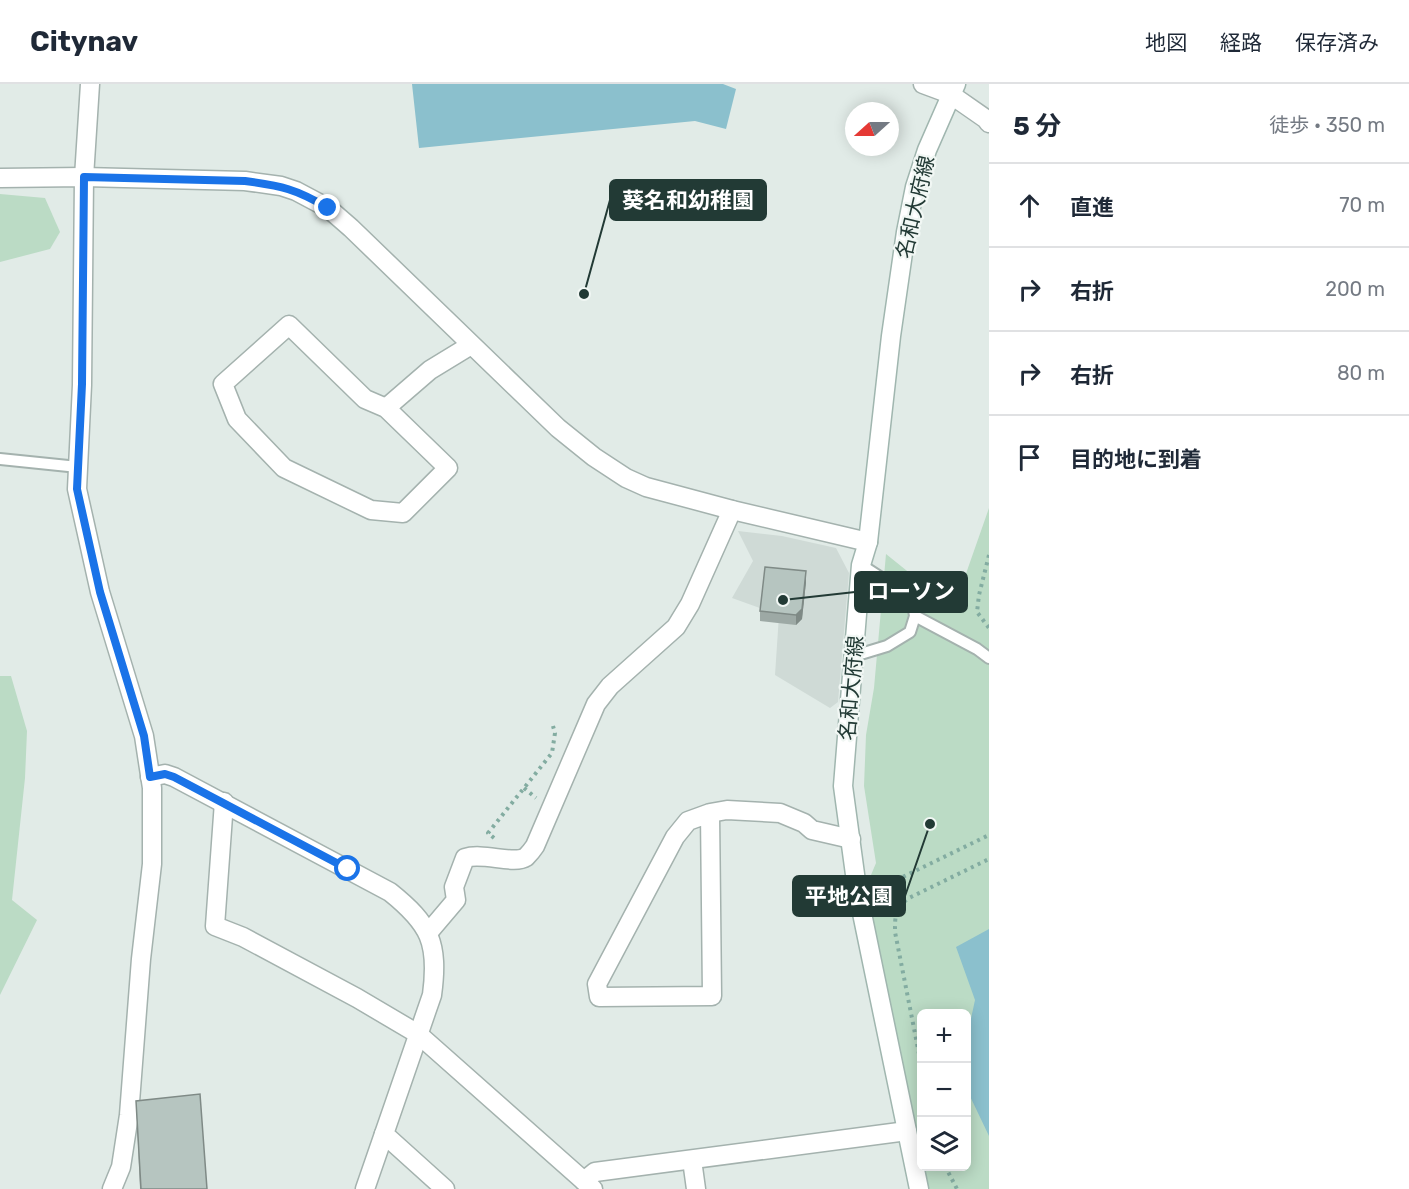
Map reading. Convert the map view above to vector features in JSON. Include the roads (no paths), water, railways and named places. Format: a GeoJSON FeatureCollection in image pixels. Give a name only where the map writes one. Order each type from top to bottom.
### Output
{"type":"FeatureCollection","features":[{"type":"Feature","properties":{"kind":"street"},"geometry":{"type":"LineString","coordinates":[[90,84],[84,177],[82,373],[77,489],[100,592],[144,736],[152,788],[152,864],[141,959],[129,1115],[121,1167],[112,1189]]}},
{"type":"Feature","properties":{"kind":"street"},"geometry":{"type":"LineString","coordinates":[[923,84],[953,89],[989,123]]}},
{"type":"Feature","properties":{"kind":"street","name":"名和大府線"},"geometry":{"type":"LineString","coordinates":[[919,1189],[857,889],[843,786],[861,565],[868,542],[891,336],[906,232],[915,187],[927,150],[953,89]]}},
{"type":"Feature","properties":{"kind":"street"},"geometry":{"type":"LineString","coordinates":[[0,178],[84,177],[245,181],[281,186],[296,191],[328,208],[351,228],[558,428],[594,457],[626,478],[646,487],[732,510],[868,542]]}},
{"type":"Feature","properties":{"kind":"street"},"geometry":{"type":"LineString","coordinates":[[289,325],[365,399],[386,408],[448,468],[403,513],[371,510],[284,468],[237,419],[223,384],[289,325]]}},
{"type":"Feature","properties":{"kind":"street"},"geometry":{"type":"LineString","coordinates":[[386,408],[430,370],[471,345]]}},
{"type":"Feature","properties":{"kind":"street"},"geometry":{"type":"LineString","coordinates":[[428,933],[456,900],[454,886],[465,858],[475,854],[515,860],[526,857],[535,846],[596,704],[610,686],[676,627],[690,604],[732,510]]}},
{"type":"Feature","properties":{"kind":"street"},"geometry":{"type":"LineString","coordinates":[[150,777],[165,774],[174,777],[390,892],[413,911],[428,933],[435,972],[432,995],[365,1189]]}},
{"type":"Feature","properties":{"kind":"street"},"geometry":{"type":"LineString","coordinates":[[224,802],[215,926],[243,937],[357,998],[418,1034],[588,1185],[595,1172],[907,1131]]}},
{"type":"Feature","properties":{"kind":"street"},"geometry":{"type":"LineString","coordinates":[[710,813],[712,996],[599,997],[597,984],[675,837],[688,821],[710,813],[727,810],[780,813],[804,823],[812,830],[851,839]]}},
{"type":"Feature","properties":{"kind":"street"},"geometry":{"type":"LineString","coordinates":[[384,1134],[445,1189]]}},
{"type":"Feature","properties":{"kind":"street"},"geometry":{"type":"LineString","coordinates":[[692,1160],[696,1189]]}},
{"type":"Feature","properties":{"kind":"lane"},"geometry":{"type":"LineString","coordinates":[[0,459],[78,467]]}},
{"type":"Feature","properties":{"kind":"lane"},"geometry":{"type":"LineString","coordinates":[[854,656],[887,646],[910,632],[915,616],[912,598],[861,565]]}},
{"type":"Feature","properties":{"kind":"lane"},"geometry":{"type":"LineString","coordinates":[[915,616],[977,649],[989,658]]}},
{"type":"Feature","properties":{"kind":"water"},"geometry":{"type":"Polygon","coordinates":[[[412,84],[723,84],[736,89],[726,129],[695,121],[419,148],[412,84]]]}},
{"type":"Feature","properties":{"kind":"water"},"geometry":{"type":"Polygon","coordinates":[[[989,929],[989,1136],[971,1098],[971,1019],[975,1000],[956,947],[989,929]]]}},
{"type":"Feature","properties":{"kind":"place","name":"葵名和幼稚園"},"geometry":{"type":"Point","coordinates":[584,294]}},
{"type":"Feature","properties":{"kind":"place","name":"ローソン"},"geometry":{"type":"Point","coordinates":[783,600]}},
{"type":"Feature","properties":{"kind":"place","name":"平地公園"},"geometry":{"type":"Point","coordinates":[930,824]}}]}
